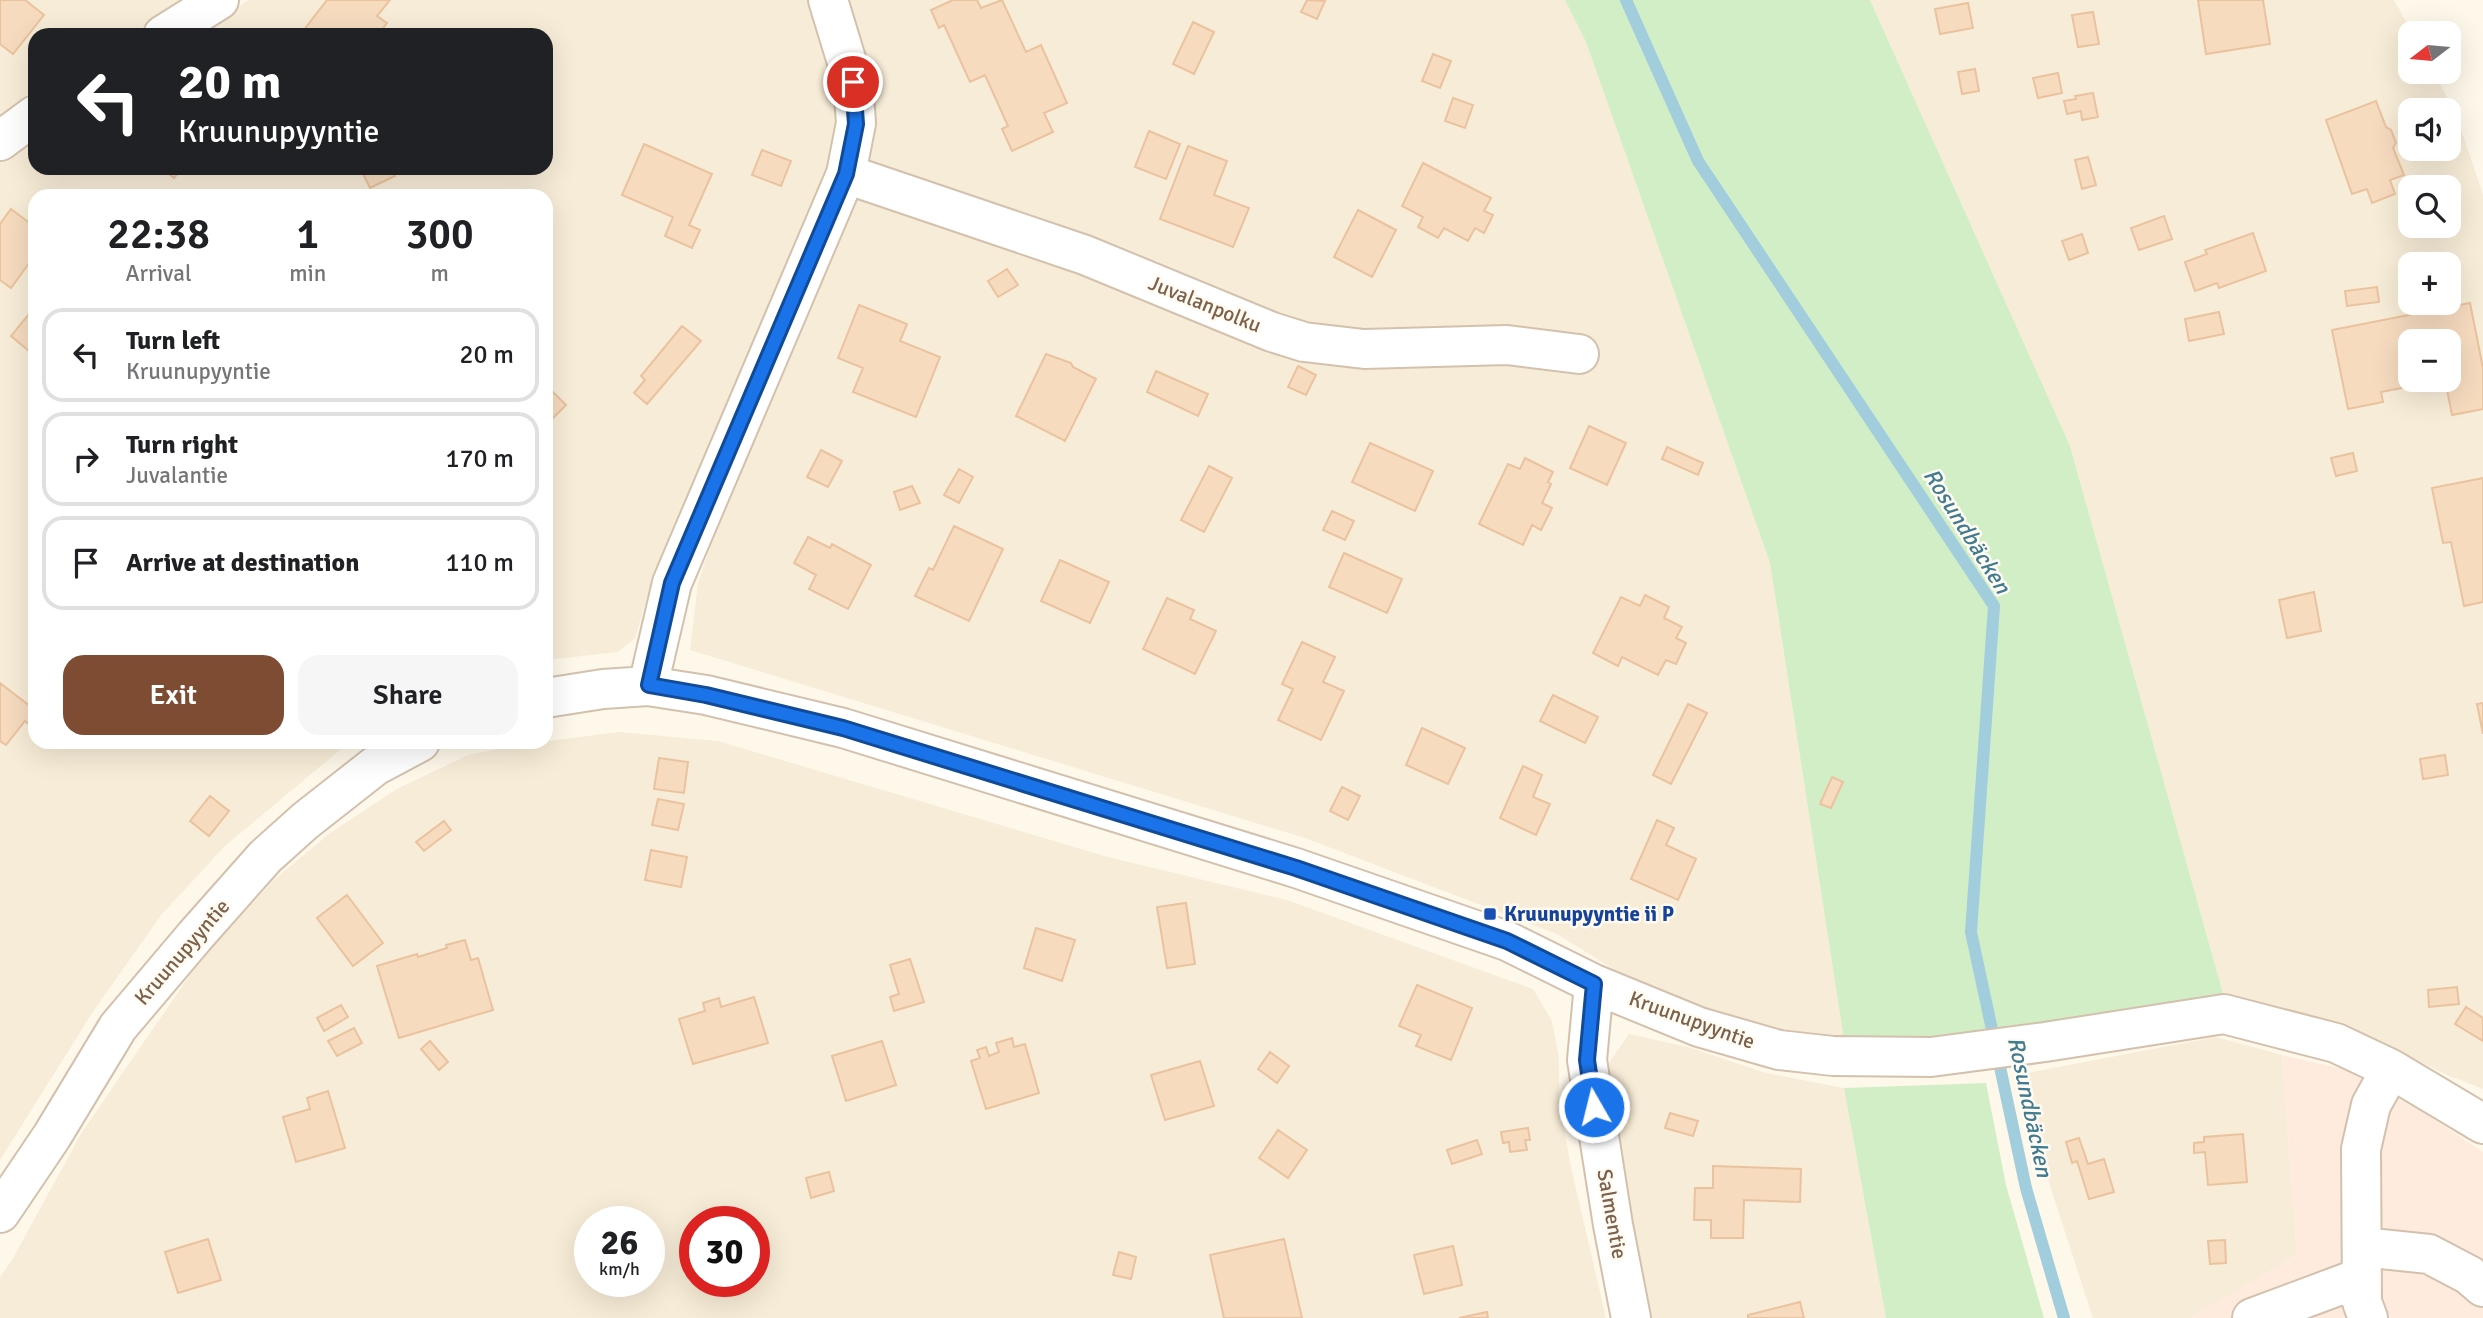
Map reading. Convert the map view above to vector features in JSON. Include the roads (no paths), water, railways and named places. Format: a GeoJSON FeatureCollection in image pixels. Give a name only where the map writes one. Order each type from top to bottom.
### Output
{"type":"FeatureCollection","features":[{"type":"Feature","properties":{"kind":"street"},"geometry":{"type":"LineString","coordinates":[[174,28],[219,0]]}},
{"type":"Feature","properties":{"kind":"street"},"geometry":{"type":"LineString","coordinates":[[649,685],[672,583],[846,174],[856,124],[853,82],[828,0]]}},
{"type":"Feature","properties":{"kind":"street"},"geometry":{"type":"LineString","coordinates":[[0,141],[28,121]]}},
{"type":"Feature","properties":{"kind":"street","name":"Juvalanpolku"},"geometry":{"type":"LineString","coordinates":[[846,174],[1085,255],[1272,332],[1304,342],[1363,349],[1507,345],[1579,354]]}},
{"type":"Feature","properties":{"kind":"street","name":"Kruunupyyntie"},"geometry":{"type":"LineString","coordinates":[[553,697],[649,685],[706,695],[843,728],[1296,868],[1507,941],[1594,984],[1699,1027],[1779,1050],[1833,1056],[1930,1057],[2224,1014],[2336,1043],[2391,1069],[2483,1124]]}},
{"type":"Feature","properties":{"kind":"street","name":"Kruunupyyntie"},"geometry":{"type":"LineString","coordinates":[[0,1213],[52,1136],[118,1027],[221,906],[265,857],[306,821],[375,766],[406,749]]}},
{"type":"Feature","properties":{"kind":"street","name":"Salmentie"},"geometry":{"type":"LineString","coordinates":[[1594,984],[1587,1060],[1613,1225],[1631,1318]]}},
{"type":"Feature","properties":{"kind":"street"},"geometry":{"type":"LineString","coordinates":[[2368,1318],[2362,1302],[2361,1149],[2371,1105],[2391,1069]]}},
{"type":"Feature","properties":{"kind":"street"},"geometry":{"type":"LineString","coordinates":[[2252,1318],[2362,1262],[2429,1254],[2469,1275],[2483,1287]]}},
{"type":"Feature","properties":{"kind":"waterway","name":"Rosundbäcken"},"geometry":{"type":"LineString","coordinates":[[1626,0],[1698,161],[1994,606],[1971,932],[2026,1188],[2064,1318]]}},
{"type":"Feature","properties":{"kind":"place","name":"Kruunupyyntie ii P"},"geometry":{"type":"Point","coordinates":[1490,914]}}]}
